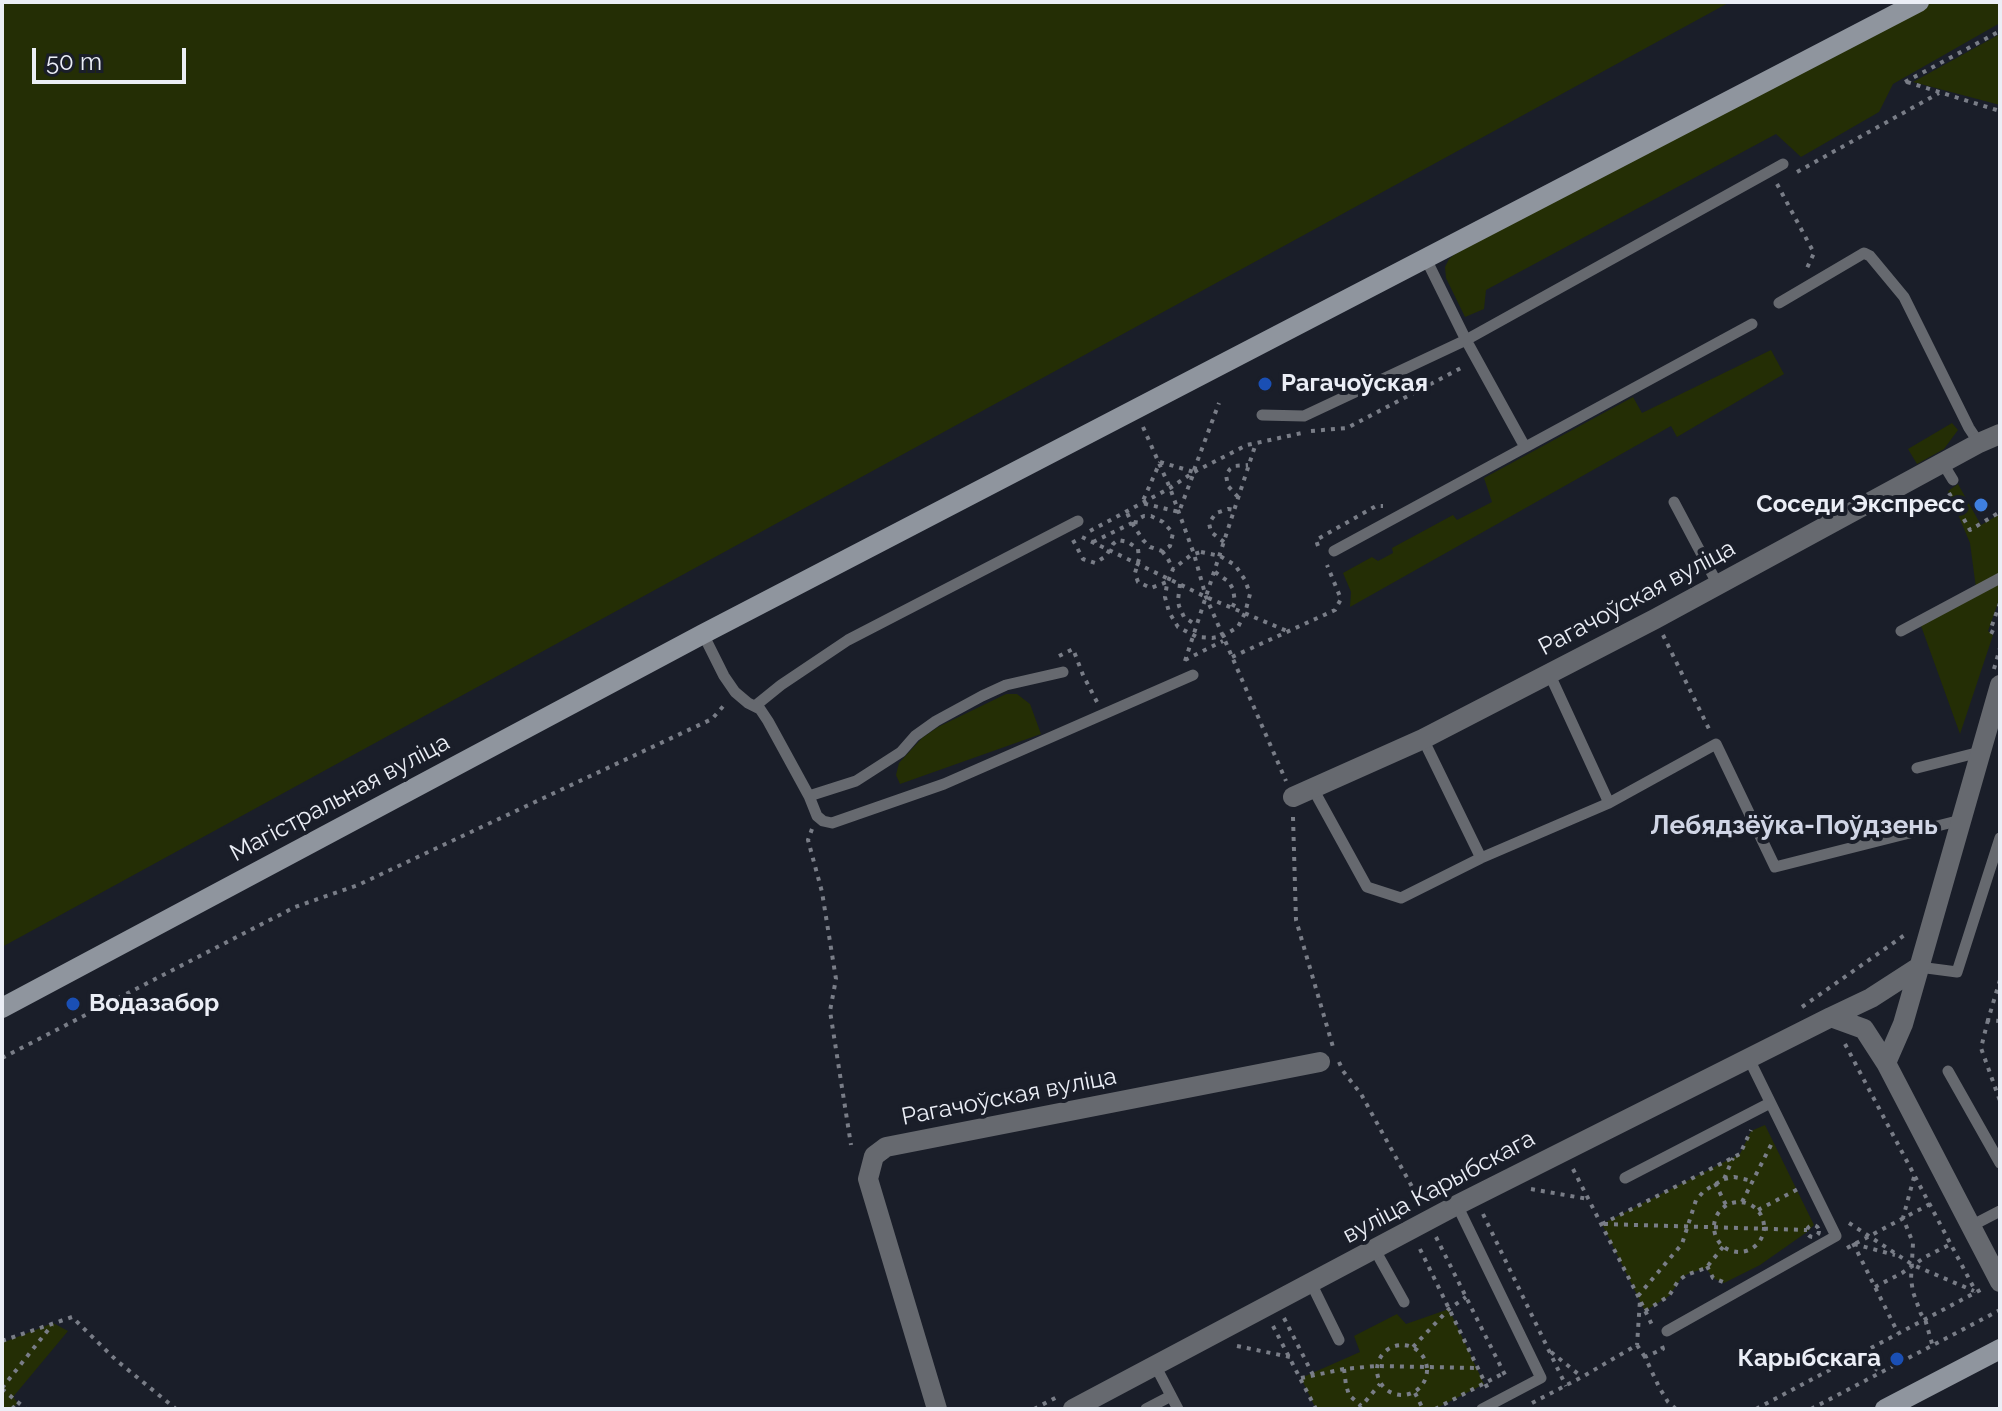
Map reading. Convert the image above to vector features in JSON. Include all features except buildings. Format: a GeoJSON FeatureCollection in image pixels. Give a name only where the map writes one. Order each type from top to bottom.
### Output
{"type":"FeatureCollection","features":[{"type":"Feature","properties":{"kind":"main road","name":"Магістральная вуліца"},"geometry":{"type":"LineString","coordinates":[[2,1008],[703,634],[1919,2]]}},
{"type":"Feature","properties":{"kind":"main road"},"geometry":{"type":"LineString","coordinates":[[1885,1409],[2000,1349]]}},
{"type":"Feature","properties":{"kind":"street","name":"Рагачоўская вуліца"},"geometry":{"type":"LineString","coordinates":[[1293,797],[1423,739],[1943,470],[1979,443],[2000,434]]}},
{"type":"Feature","properties":{"kind":"street"},"geometry":{"type":"LineString","coordinates":[[1831,1017],[1864,1029],[1873,1037],[1887,1039],[1900,1031],[2000,685]]}},
{"type":"Feature","properties":{"kind":"street","name":"вуліца Карыбскага"},"geometry":{"type":"LineString","coordinates":[[1073,1409],[1457,1205],[1871,998],[1919,967]]}},
{"type":"Feature","properties":{"kind":"street"},"geometry":{"type":"LineString","coordinates":[[1886,1063],[1904,1017],[1899,1003],[1886,996],[1871,998],[1865,1003],[1860,1016],[1864,1029],[1886,1063],[1999,1281]]}},
{"type":"Feature","properties":{"kind":"street","name":"Рагачоўская вуліца"},"geometry":{"type":"LineString","coordinates":[[937,1409],[868,1179],[874,1156],[886,1147],[1320,1062]]}},
{"type":"Feature","properties":{"kind":"lane"},"geometry":{"type":"LineString","coordinates":[[1262,415],[1304,416],[1466,340],[1783,164]]}},
{"type":"Feature","properties":{"kind":"lane"},"geometry":{"type":"LineString","coordinates":[[1779,303],[1864,253],[1870,256],[1904,297],[1979,443]]}},
{"type":"Feature","properties":{"kind":"lane"},"geometry":{"type":"LineString","coordinates":[[1426,259],[1525,447]]}},
{"type":"Feature","properties":{"kind":"lane"},"geometry":{"type":"LineString","coordinates":[[1334,551],[1752,324]]}},
{"type":"Feature","properties":{"kind":"lane"},"geometry":{"type":"LineString","coordinates":[[1674,502],[1718,585]]}},
{"type":"Feature","properties":{"kind":"lane"},"geometry":{"type":"LineString","coordinates":[[755,706],[848,640],[1078,521]]}},
{"type":"Feature","properties":{"kind":"lane"},"geometry":{"type":"LineString","coordinates":[[1901,631],[2000,578]]}},
{"type":"Feature","properties":{"kind":"lane"},"geometry":{"type":"LineString","coordinates":[[703,634],[735,692],[760,709],[768,721],[817,816],[832,823],[944,784],[1193,675]]}},
{"type":"Feature","properties":{"kind":"lane"},"geometry":{"type":"LineString","coordinates":[[809,796],[856,781],[901,752],[915,736],[936,721],[982,696],[1006,685],[1063,672]]}},
{"type":"Feature","properties":{"kind":"lane"},"geometry":{"type":"LineString","coordinates":[[1549,673],[1609,803]]}},
{"type":"Feature","properties":{"kind":"lane"},"geometry":{"type":"LineString","coordinates":[[1423,739],[1481,858]]}},
{"type":"Feature","properties":{"kind":"lane"},"geometry":{"type":"LineString","coordinates":[[1312,787],[1367,887],[1401,898],[1481,858],[1609,803],[1716,744],[1775,867],[1961,820]]}},
{"type":"Feature","properties":{"kind":"lane"},"geometry":{"type":"LineString","coordinates":[[1917,768],[1980,752]]}},
{"type":"Feature","properties":{"kind":"lane"},"geometry":{"type":"LineString","coordinates":[[1919,967],[1957,972],[2000,838]]}},
{"type":"Feature","properties":{"kind":"lane"},"geometry":{"type":"LineString","coordinates":[[1667,1331],[1836,1236],[1749,1059]]}},
{"type":"Feature","properties":{"kind":"lane"},"geometry":{"type":"LineString","coordinates":[[1948,1071],[2000,1163]]}},
{"type":"Feature","properties":{"kind":"lane"},"geometry":{"type":"LineString","coordinates":[[1625,1178],[1770,1103]]}},
{"type":"Feature","properties":{"kind":"lane"},"geometry":{"type":"LineString","coordinates":[[1457,1205],[1541,1378],[1482,1409]]}},
{"type":"Feature","properties":{"kind":"lane"},"geometry":{"type":"LineString","coordinates":[[1971,1226],[2000,1211]]}},
{"type":"Feature","properties":{"kind":"lane"},"geometry":{"type":"LineString","coordinates":[[1375,1250],[1404,1302]]}},
{"type":"Feature","properties":{"kind":"lane"},"geometry":{"type":"LineString","coordinates":[[1311,1283],[1339,1340]]}},
{"type":"Feature","properties":{"kind":"lane"},"geometry":{"type":"LineString","coordinates":[[1155,1365],[1178,1409]]}},
{"type":"Feature","properties":{"kind":"lane"},"geometry":{"type":"LineString","coordinates":[[1146,1409],[1171,1396]]}},
{"type":"Feature","properties":{"kind":"path"},"geometry":{"type":"LineString","coordinates":[[2000,31],[1905,82],[2000,111]]}},
{"type":"Feature","properties":{"kind":"path"},"geometry":{"type":"LineString","coordinates":[[1790,176],[1939,93]]}},
{"type":"Feature","properties":{"kind":"path"},"geometry":{"type":"LineString","coordinates":[[1776,184],[1814,253],[1807,267]]}},
{"type":"Feature","properties":{"kind":"path"},"geometry":{"type":"LineString","coordinates":[[1179,512],[1219,403]]}},
{"type":"Feature","properties":{"kind":"path"},"geometry":{"type":"LineString","coordinates":[[1135,410],[1170,488],[1206,597],[1293,797],[1296,920],[1333,1045],[1343,1071],[1361,1094],[1420,1203]]}},
{"type":"Feature","properties":{"kind":"path"},"geometry":{"type":"LineString","coordinates":[[1223,638],[1203,638],[1193,635],[1178,627],[1165,597],[1173,569],[1201,552],[1220,556],[1235,565],[1250,594],[1238,627],[1223,638],[1184,660],[1193,635],[1206,597],[1214,571],[1220,556],[1256,443]]}},
{"type":"Feature","properties":{"kind":"path"},"geometry":{"type":"LineString","coordinates":[[1160,462],[1194,472]]}},
{"type":"Feature","properties":{"kind":"path"},"geometry":{"type":"LineString","coordinates":[[1142,503],[1160,462]]}},
{"type":"Feature","properties":{"kind":"path"},"geometry":{"type":"LineString","coordinates":[[1238,497],[1228,486],[1226,475],[1234,466],[1249,465]]}},
{"type":"Feature","properties":{"kind":"path"},"geometry":{"type":"LineString","coordinates":[[1943,470],[1970,530],[2000,512]]}},
{"type":"Feature","properties":{"kind":"path"},"geometry":{"type":"LineString","coordinates":[[1169,579],[1165,584],[1151,588],[1142,585],[1136,578],[1138,549],[1128,542],[1118,540],[1098,563],[1083,559],[1073,540],[1170,488]]}},
{"type":"Feature","properties":{"kind":"path"},"geometry":{"type":"LineString","coordinates":[[1142,503],[1179,512]]}},
{"type":"Feature","properties":{"kind":"path"},"geometry":{"type":"LineString","coordinates":[[1224,542],[1211,532],[1209,523],[1219,511],[1234,510]]}},
{"type":"Feature","properties":{"kind":"path"},"geometry":{"type":"LineString","coordinates":[[1126,511],[1143,540],[1150,547],[1162,551],[1173,569]]}},
{"type":"Feature","properties":{"kind":"path"},"geometry":{"type":"LineString","coordinates":[[1093,542],[1134,525],[1136,520],[1147,516],[1166,524],[1173,533],[1168,548],[1162,551]]}},
{"type":"Feature","properties":{"kind":"path"},"geometry":{"type":"LineString","coordinates":[[1080,536],[1206,597],[1287,631]]}},
{"type":"Feature","properties":{"kind":"path"},"geometry":{"type":"LineString","coordinates":[[1214,571],[1220,573],[1233,589],[1235,602],[1232,608]]}},
{"type":"Feature","properties":{"kind":"path"},"geometry":{"type":"LineString","coordinates":[[1180,584],[1179,606],[1184,617],[1196,625]]}},
{"type":"Feature","properties":{"kind":"path"},"geometry":{"type":"LineString","coordinates":[[2000,603],[1990,631],[2000,636]]}},
{"type":"Feature","properties":{"kind":"path"},"geometry":{"type":"LineString","coordinates":[[1655,619],[1716,744]]}},
{"type":"Feature","properties":{"kind":"path"},"geometry":{"type":"LineString","coordinates":[[1051,660],[1073,649],[1096,702],[1109,696]]}},
{"type":"Feature","properties":{"kind":"path"},"geometry":{"type":"LineString","coordinates":[[2,1058],[295,907],[358,885],[712,719],[735,692]]}},
{"type":"Feature","properties":{"kind":"path"},"geometry":{"type":"LineString","coordinates":[[817,816],[808,840],[822,892],[836,979],[830,1011],[851,1145]]}},
{"type":"Feature","properties":{"kind":"path"},"geometry":{"type":"LineString","coordinates":[[2000,980],[1981,1048],[2000,1101]]}},
{"type":"Feature","properties":{"kind":"path"},"geometry":{"type":"LineString","coordinates":[[1988,1020],[2000,1021]]}},
{"type":"Feature","properties":{"kind":"path"},"geometry":{"type":"LineString","coordinates":[[1847,1044],[1976,1292]]}},
{"type":"Feature","properties":{"kind":"path"},"geometry":{"type":"LineString","coordinates":[[1602,1224],[1740,1154],[1751,1131]]}},
{"type":"Feature","properties":{"kind":"path"},"geometry":{"type":"LineString","coordinates":[[1769,1133],[1779,1153]]}},
{"type":"Feature","properties":{"kind":"path"},"geometry":{"type":"LineString","coordinates":[[1742,1202],[1773,1141]]}},
{"type":"Feature","properties":{"kind":"path"},"geometry":{"type":"LineString","coordinates":[[1724,1179],[1733,1158]]}},
{"type":"Feature","properties":{"kind":"path"},"geometry":{"type":"LineString","coordinates":[[1572,1167],[1663,1349],[1645,1357]]}},
{"type":"Feature","properties":{"kind":"path"},"geometry":{"type":"LineString","coordinates":[[1915,1175],[1903,1218],[1913,1243],[1913,1292],[1933,1347]]}},
{"type":"Feature","properties":{"kind":"path"},"geometry":{"type":"LineString","coordinates":[[1676,1409],[1663,1394],[1637,1345],[1639,1298],[1682,1244],[1696,1200],[1704,1191],[1724,1179],[1734,1177],[1753,1181]]}},
{"type":"Feature","properties":{"kind":"path"},"geometry":{"type":"LineString","coordinates":[[1715,1183],[1726,1205]]}},
{"type":"Feature","properties":{"kind":"path"},"geometry":{"type":"LineString","coordinates":[[1530,1189],[1588,1199]]}},
{"type":"Feature","properties":{"kind":"path"},"geometry":{"type":"LineString","coordinates":[[1758,1210],[1798,1189],[1804,1201]]}},
{"type":"Feature","properties":{"kind":"path"},"geometry":{"type":"LineString","coordinates":[[1742,1202],[1758,1210],[1764,1229],[1762,1239],[1751,1249],[1737,1252],[1723,1247],[1715,1237],[1713,1228],[1716,1215],[1726,1205],[1742,1202]]}},
{"type":"Feature","properties":{"kind":"path"},"geometry":{"type":"LineString","coordinates":[[1853,1244],[1930,1204]]}},
{"type":"Feature","properties":{"kind":"path"},"geometry":{"type":"LineString","coordinates":[[1810,1213],[1816,1225]]}},
{"type":"Feature","properties":{"kind":"path"},"geometry":{"type":"LineString","coordinates":[[1483,1214],[1566,1386]]}},
{"type":"Feature","properties":{"kind":"path"},"geometry":{"type":"LineString","coordinates":[[1841,1218],[1913,1265],[1976,1292]]}},
{"type":"Feature","properties":{"kind":"path"},"geometry":{"type":"LineString","coordinates":[[1602,1224],[1807,1230]]}},
{"type":"Feature","properties":{"kind":"path"},"geometry":{"type":"LineString","coordinates":[[1818,1232],[1902,1257]]}},
{"type":"Feature","properties":{"kind":"path"},"geometry":{"type":"LineString","coordinates":[[1438,1240],[1521,1408],[1637,1345]]}},
{"type":"Feature","properties":{"kind":"path"},"geometry":{"type":"LineString","coordinates":[[1875,1287],[1951,1244]]}},
{"type":"Feature","properties":{"kind":"path"},"geometry":{"type":"LineString","coordinates":[[1645,1311],[1669,1296],[1678,1281],[1686,1275],[1706,1268],[1723,1247]]}},
{"type":"Feature","properties":{"kind":"path"},"geometry":{"type":"LineString","coordinates":[[1420,1249],[1495,1402]]}},
{"type":"Feature","properties":{"kind":"path"},"geometry":{"type":"LineString","coordinates":[[1751,1249],[1755,1257]]}},
{"type":"Feature","properties":{"kind":"path"},"geometry":{"type":"LineString","coordinates":[[1756,1409],[1999,1281]]}},
{"type":"Feature","properties":{"kind":"path"},"geometry":{"type":"LineString","coordinates":[[1413,1347],[1449,1309],[1466,1297]]}},
{"type":"Feature","properties":{"kind":"path"},"geometry":{"type":"LineString","coordinates":[[1811,1409],[2000,1310]]}},
{"type":"Feature","properties":{"kind":"path"},"geometry":{"type":"LineString","coordinates":[[2,1341],[72,1317],[116,1360],[176,1409]]}},
{"type":"Feature","properties":{"kind":"path"},"geometry":{"type":"LineString","coordinates":[[1284,1318],[1313,1375]]}},
{"type":"Feature","properties":{"kind":"path"},"geometry":{"type":"LineString","coordinates":[[26,1409],[2,1389],[53,1323]]}},
{"type":"Feature","properties":{"kind":"path"},"geometry":{"type":"LineString","coordinates":[[1272,1325],[1316,1409]]}},
{"type":"Feature","properties":{"kind":"path"},"geometry":{"type":"LineString","coordinates":[[1400,1344],[1413,1347],[1421,1354],[1427,1367],[1424,1382],[1414,1392],[1402,1396],[1384,1389],[1376,1373],[1378,1360],[1387,1349],[1400,1344]]}},
{"type":"Feature","properties":{"kind":"path"},"geometry":{"type":"LineString","coordinates":[[1234,1345],[1290,1357]]}},
{"type":"Feature","properties":{"kind":"path"},"geometry":{"type":"LineString","coordinates":[[1549,1350],[1582,1377]]}},
{"type":"Feature","properties":{"kind":"path"},"geometry":{"type":"LineString","coordinates":[[1859,1355],[1880,1372]]}},
{"type":"Feature","properties":{"kind":"path"},"geometry":{"type":"LineString","coordinates":[[1301,1378],[1376,1366],[1478,1368]]}},
{"type":"Feature","properties":{"kind":"path"},"geometry":{"type":"LineString","coordinates":[[1344,1369],[1349,1395],[1360,1408],[1380,1384]]}},
{"type":"Feature","properties":{"kind":"path"},"geometry":{"type":"LineString","coordinates":[[1435,1409],[1504,1373]]}},
{"type":"Feature","properties":{"kind":"path"},"geometry":{"type":"LineString","coordinates":[[1414,1392],[1423,1409]]}},
{"type":"Feature","properties":{"kind":"path"},"geometry":{"type":"LineString","coordinates":[[12,1409],[18,1403]]}},
{"type":"Feature","properties":{"kind":"green space"},"geometry":{"type":"Polygon","coordinates":[[[2,2],[1730,2],[2,947],[2,2]]]}},
{"type":"Feature","properties":{"kind":"green space"},"geometry":{"type":"Polygon","coordinates":[[[1933,2],[2000,2],[2000,23],[1893,84],[1879,112],[1801,157],[1776,134],[1486,290],[1484,309],[1465,317],[1446,278],[1445,267],[1455,254],[1854,40],[1933,2]]]}},
{"type":"Feature","properties":{"kind":"green space"},"geometry":{"type":"Polygon","coordinates":[[[2000,34],[2000,105],[1913,82],[2000,34]]]}},
{"type":"Feature","properties":{"kind":"green space"},"geometry":{"type":"Polygon","coordinates":[[[1771,350],[1784,374],[1677,437],[1671,426],[1350,607],[1351,592],[1343,573],[1372,557],[1378,561],[1393,553],[1392,548],[1453,515],[1457,520],[1492,502],[1484,478],[1633,397],[1642,413],[1771,350]]]}},
{"type":"Feature","properties":{"kind":"green space"},"geometry":{"type":"Polygon","coordinates":[[[1952,423],[1958,430],[1944,449],[1917,464],[1908,449],[1952,423]]]}},
{"type":"Feature","properties":{"kind":"green space"},"geometry":{"type":"Polygon","coordinates":[[[1958,484],[1981,525],[2000,514],[2000,576],[1976,588],[1970,543],[1948,491],[1958,484]]]}},
{"type":"Feature","properties":{"kind":"green space"},"geometry":{"type":"Polygon","coordinates":[[[2000,581],[2000,597],[1988,631],[1993,635],[1960,734],[1920,623],[2000,581]]]}},
{"type":"Feature","properties":{"kind":"green space"},"geometry":{"type":"Polygon","coordinates":[[[1006,694],[1017,694],[1030,704],[1041,734],[900,784],[896,775],[899,763],[922,738],[1006,694]]]}},
{"type":"Feature","properties":{"kind":"green space"},"geometry":{"type":"Polygon","coordinates":[[[1765,1125],[1814,1225],[1760,1265],[1724,1283],[1713,1278],[1706,1268],[1682,1277],[1669,1296],[1645,1311],[1602,1224],[1740,1154],[1751,1131],[1765,1125]]]}},
{"type":"Feature","properties":{"kind":"green space"},"geometry":{"type":"Polygon","coordinates":[[[1449,1309],[1484,1384],[1435,1409],[1316,1409],[1301,1378],[1360,1352],[1354,1336],[1397,1314],[1406,1324],[1449,1309]]]}},
{"type":"Feature","properties":{"kind":"green space"},"geometry":{"type":"Polygon","coordinates":[[[53,1323],[68,1331],[13,1397],[18,1403],[12,1409],[2,1409],[2,1343],[53,1323]]]}},
{"type":"Feature","properties":{"kind":"place","name":"Рагачоўская"},"geometry":{"type":"Point","coordinates":[1265,384]}},
{"type":"Feature","properties":{"kind":"place","name":"Соседи Экспресс"},"geometry":{"type":"Point","coordinates":[1981,505]}},
{"type":"Feature","properties":{"kind":"place","name":"Водазабор"},"geometry":{"type":"Point","coordinates":[73,1004]}},
{"type":"Feature","properties":{"kind":"place","name":"Карыбскага"},"geometry":{"type":"Point","coordinates":[1897,1359]}},
{"type":"Feature","properties":{"kind":"district","name":"Лебядзёўка-Поўдзень"},"geometry":{"type":"Point","coordinates":[1794,826]}}]}
